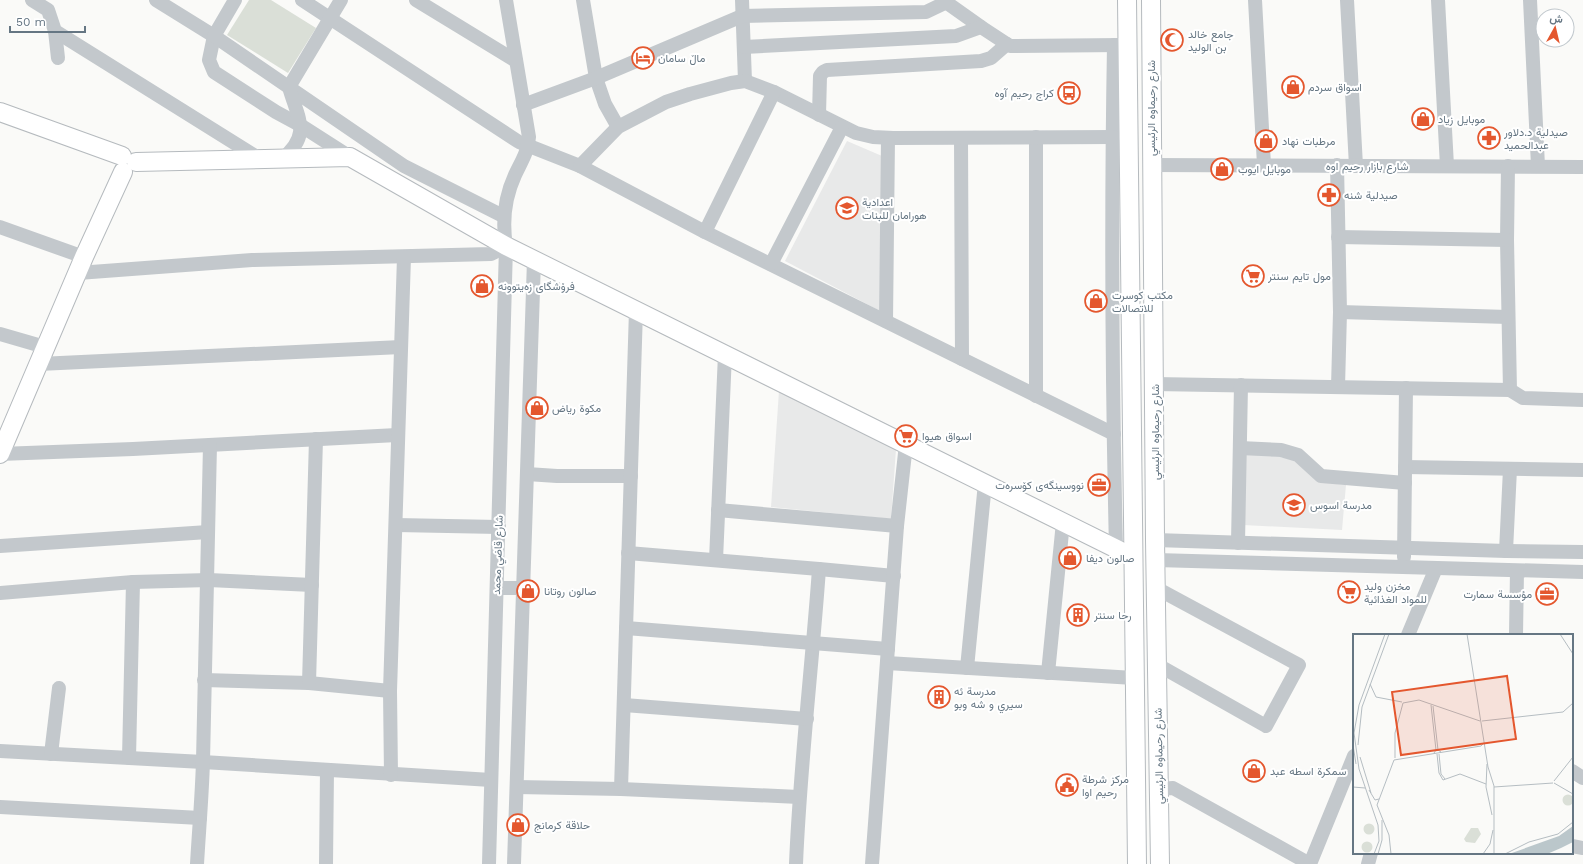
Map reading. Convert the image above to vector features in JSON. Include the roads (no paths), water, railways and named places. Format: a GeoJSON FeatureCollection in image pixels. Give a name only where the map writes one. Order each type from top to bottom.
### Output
{"type":"FeatureCollection","features":[{"type":"Feature","properties":{"kind":"main road","name":"شارع رحيماوه الرئيسي"},"geometry":{"type":"LineString","coordinates":[[1127,0],[1121,45],[1133,557],[1137,864]]}},
{"type":"Feature","properties":{"kind":"main road","name":"شارع رحيماوه الرئيسي"},"geometry":{"type":"LineString","coordinates":[[1151,0],[1151,165],[1160,864]]}},
{"type":"Feature","properties":{"kind":"main road"},"geometry":{"type":"LineString","coordinates":[[0,112],[127,164],[282,158],[344,153],[503,244],[534,260],[1133,557]]}},
{"type":"Feature","properties":{"kind":"main road"},"geometry":{"type":"LineString","coordinates":[[2,444],[127,164]]}},
{"type":"Feature","properties":{"kind":"main road"},"geometry":{"type":"LineString","coordinates":[[1134,685],[1138,701],[1144,704],[1150,701],[1158,693]]}},
{"type":"Feature","properties":{"kind":"main road"},"geometry":{"type":"LineString","coordinates":[[1135,726],[1142,714],[1148,715],[1158,726]]}},
{"type":"Feature","properties":{"kind":"street"},"geometry":{"type":"LineString","coordinates":[[32,0],[48,10],[55,31],[58,58]]}},
{"type":"Feature","properties":{"kind":"street"},"geometry":{"type":"LineString","coordinates":[[156,0],[214,36],[404,166],[503,216]]}},
{"type":"Feature","properties":{"kind":"street"},"geometry":{"type":"LineString","coordinates":[[235,0],[214,36],[209,60],[214,72],[344,153]]}},
{"type":"Feature","properties":{"kind":"street"},"geometry":{"type":"LineString","coordinates":[[302,0],[519,142],[580,166],[705,232],[1114,434]]}},
{"type":"Feature","properties":{"kind":"street"},"geometry":{"type":"LineString","coordinates":[[282,158],[297,143],[301,133],[289,87],[341,0]]}},
{"type":"Feature","properties":{"kind":"street"},"geometry":{"type":"LineString","coordinates":[[416,0],[516,61]]}},
{"type":"Feature","properties":{"kind":"street"},"geometry":{"type":"LineString","coordinates":[[506,0],[529,137],[529,146]]}},
{"type":"Feature","properties":{"kind":"street"},"geometry":{"type":"LineString","coordinates":[[583,0],[596,78],[605,104],[618,126]]}},
{"type":"Feature","properties":{"kind":"street"},"geometry":{"type":"LineString","coordinates":[[742,0],[745,81]]}},
{"type":"Feature","properties":{"kind":"street"},"geometry":{"type":"LineString","coordinates":[[1255,0],[1264,165]]}},
{"type":"Feature","properties":{"kind":"street"},"geometry":{"type":"LineString","coordinates":[[1348,0],[1356,166]]}},
{"type":"Feature","properties":{"kind":"street"},"geometry":{"type":"LineString","coordinates":[[1438,0],[1446,166]]}},
{"type":"Feature","properties":{"kind":"street"},"geometry":{"type":"LineString","coordinates":[[1530,0],[1538,166]]}},
{"type":"Feature","properties":{"kind":"street"},"geometry":{"type":"LineString","coordinates":[[523,105],[596,78],[742,16],[926,12],[945,1],[981,28],[1010,46],[1121,45],[1113,137],[1116,548]]}},
{"type":"Feature","properties":{"kind":"street"},"geometry":{"type":"LineString","coordinates":[[744,47],[956,36],[981,28]]}},
{"type":"Feature","properties":{"kind":"street"},"geometry":{"type":"LineString","coordinates":[[55,31],[260,159]]}},
{"type":"Feature","properties":{"kind":"street"},"geometry":{"type":"LineString","coordinates":[[819,115],[820,76],[822,72],[827,70],[981,61],[991,58],[1007,44]]}},
{"type":"Feature","properties":{"kind":"street"},"geometry":{"type":"LineString","coordinates":[[580,166],[618,126],[666,102],[702,90],[745,81],[774,92],[842,127],[865,135],[888,138],[1113,137]]}},
{"type":"Feature","properties":{"kind":"street"},"geometry":{"type":"LineString","coordinates":[[705,232],[774,92]]}},
{"type":"Feature","properties":{"kind":"street"},"geometry":{"type":"LineString","coordinates":[[340,122],[344,153]]}},
{"type":"Feature","properties":{"kind":"street"},"geometry":{"type":"LineString","coordinates":[[771,264],[842,127]]}},
{"type":"Feature","properties":{"kind":"street"},"geometry":{"type":"LineString","coordinates":[[1036,137],[1036,396]]}},
{"type":"Feature","properties":{"kind":"street"},"geometry":{"type":"LineString","coordinates":[[886,321],[888,138]]}},
{"type":"Feature","properties":{"kind":"street"},"geometry":{"type":"LineString","coordinates":[[961,138],[962,359]]}},
{"type":"Feature","properties":{"kind":"street","name":"شارع قاضي محمد"},"geometry":{"type":"LineString","coordinates":[[489,864],[499,527],[503,216],[507,195],[529,146]]}},
{"type":"Feature","properties":{"kind":"street","name":"شارع بازار رحيم اوه"},"geometry":{"type":"LineString","coordinates":[[1151,165],[1583,167]]}},
{"type":"Feature","properties":{"kind":"street"},"geometry":{"type":"LineString","coordinates":[[1337,166],[1340,312],[1338,387]]}},
{"type":"Feature","properties":{"kind":"street"},"geometry":{"type":"LineString","coordinates":[[1508,166],[1507,240],[1510,390]]}},
{"type":"Feature","properties":{"kind":"street"},"geometry":{"type":"LineString","coordinates":[[0,227],[81,265],[491,254],[503,244]]}},
{"type":"Feature","properties":{"kind":"street"},"geometry":{"type":"LineString","coordinates":[[1338,238],[1507,240]]}},
{"type":"Feature","properties":{"kind":"street"},"geometry":{"type":"LineString","coordinates":[[391,775],[390,691],[396,524],[397,435],[404,257]]}},
{"type":"Feature","properties":{"kind":"street"},"geometry":{"type":"LineString","coordinates":[[514,864],[534,260]]}},
{"type":"Feature","properties":{"kind":"street"},"geometry":{"type":"LineString","coordinates":[[622,789],[636,310]]}},
{"type":"Feature","properties":{"kind":"street"},"geometry":{"type":"LineString","coordinates":[[1340,312],[1508,317]]}},
{"type":"Feature","properties":{"kind":"street"},"geometry":{"type":"LineString","coordinates":[[0,334],[45,347]]}},
{"type":"Feature","properties":{"kind":"street"},"geometry":{"type":"LineString","coordinates":[[39,364],[401,346]]}},
{"type":"Feature","properties":{"kind":"street"},"geometry":{"type":"LineString","coordinates":[[716,560],[726,354]]}},
{"type":"Feature","properties":{"kind":"street"},"geometry":{"type":"LineString","coordinates":[[1154,384],[1510,390],[1524,398],[1583,400]]}},
{"type":"Feature","properties":{"kind":"street"},"geometry":{"type":"LineString","coordinates":[[1238,543],[1241,385]]}},
{"type":"Feature","properties":{"kind":"street"},"geometry":{"type":"LineString","coordinates":[[1405,567],[1406,388]]}},
{"type":"Feature","properties":{"kind":"street"},"geometry":{"type":"LineString","coordinates":[[2,444],[210,444],[397,435]]}},
{"type":"Feature","properties":{"kind":"street"},"geometry":{"type":"LineString","coordinates":[[309,683],[316,439]]}},
{"type":"Feature","properties":{"kind":"street"},"geometry":{"type":"LineString","coordinates":[[197,864],[203,762],[210,444]]}},
{"type":"Feature","properties":{"kind":"street"},"geometry":{"type":"LineString","coordinates":[[872,864],[897,526],[906,444]]}},
{"type":"Feature","properties":{"kind":"street"},"geometry":{"type":"LineString","coordinates":[[1240,448],[1281,450],[1298,455],[1321,476],[1405,483]]}},
{"type":"Feature","properties":{"kind":"street"},"geometry":{"type":"LineString","coordinates":[[1405,467],[1583,470]]}},
{"type":"Feature","properties":{"kind":"street"},"geometry":{"type":"LineString","coordinates":[[1506,551],[1510,469]]}},
{"type":"Feature","properties":{"kind":"street"},"geometry":{"type":"LineString","coordinates":[[527,474],[631,476]]}},
{"type":"Feature","properties":{"kind":"street"},"geometry":{"type":"LineString","coordinates":[[967,668],[985,483]]}},
{"type":"Feature","properties":{"kind":"street"},"geometry":{"type":"LineString","coordinates":[[718,510],[897,526]]}},
{"type":"Feature","properties":{"kind":"street"},"geometry":{"type":"LineString","coordinates":[[1048,673],[1064,522]]}},
{"type":"Feature","properties":{"kind":"street"},"geometry":{"type":"LineString","coordinates":[[396,524],[499,527]]}},
{"type":"Feature","properties":{"kind":"street"},"geometry":{"type":"LineString","coordinates":[[0,546],[208,532]]}},
{"type":"Feature","properties":{"kind":"street"},"geometry":{"type":"LineString","coordinates":[[1155,540],[1583,552]]}},
{"type":"Feature","properties":{"kind":"street"},"geometry":{"type":"LineString","coordinates":[[1173,540],[1172,550],[1175,560]]}},
{"type":"Feature","properties":{"kind":"street"},"geometry":{"type":"LineString","coordinates":[[628,553],[894,576]]}},
{"type":"Feature","properties":{"kind":"street"},"geometry":{"type":"LineString","coordinates":[[1156,560],[1583,572]]}},
{"type":"Feature","properties":{"kind":"street"},"geometry":{"type":"LineString","coordinates":[[1408,634],[1436,568]]}},
{"type":"Feature","properties":{"kind":"street"},"geometry":{"type":"LineString","coordinates":[[796,864],[799,797],[819,569]]}},
{"type":"Feature","properties":{"kind":"street"},"geometry":{"type":"LineString","coordinates":[[1516,634],[1517,571]]}},
{"type":"Feature","properties":{"kind":"street"},"geometry":{"type":"LineString","coordinates":[[0,592],[133,582],[208,580],[312,585]]}},
{"type":"Feature","properties":{"kind":"street"},"geometry":{"type":"LineString","coordinates":[[129,758],[133,582]]}},
{"type":"Feature","properties":{"kind":"street"},"geometry":{"type":"LineString","coordinates":[[497,588],[523,588]]}},
{"type":"Feature","properties":{"kind":"street"},"geometry":{"type":"LineString","coordinates":[[1156,588],[1299,665],[1266,726],[1158,665]]}},
{"type":"Feature","properties":{"kind":"street"},"geometry":{"type":"LineString","coordinates":[[626,628],[888,649]]}},
{"type":"Feature","properties":{"kind":"street"},"geometry":{"type":"LineString","coordinates":[[886,663],[1048,673],[1134,685]]}},
{"type":"Feature","properties":{"kind":"street"},"geometry":{"type":"LineString","coordinates":[[204,680],[309,683],[390,691]]}},
{"type":"Feature","properties":{"kind":"street"},"geometry":{"type":"LineString","coordinates":[[51,754],[59,688]]}},
{"type":"Feature","properties":{"kind":"street"},"geometry":{"type":"LineString","coordinates":[[624,705],[807,719]]}},
{"type":"Feature","properties":{"kind":"street"},"geometry":{"type":"LineString","coordinates":[[0,752],[203,762],[391,775],[492,780]]}},
{"type":"Feature","properties":{"kind":"street"},"geometry":{"type":"LineString","coordinates":[[1159,789],[1173,788],[1310,864],[1353,758]]}},
{"type":"Feature","properties":{"kind":"street"},"geometry":{"type":"LineString","coordinates":[[326,864],[327,770]]}},
{"type":"Feature","properties":{"kind":"street"},"geometry":{"type":"LineString","coordinates":[[1573,771],[1583,778]]}},
{"type":"Feature","properties":{"kind":"street"},"geometry":{"type":"LineString","coordinates":[[517,787],[622,789],[799,797]]}},
{"type":"Feature","properties":{"kind":"street"},"geometry":{"type":"LineString","coordinates":[[0,807],[200,818]]}},
{"type":"Feature","properties":{"kind":"street"},"geometry":{"type":"LineString","coordinates":[[1573,846],[1583,848]]}},
{"type":"Feature","properties":{"kind":"street"},"geometry":{"type":"LineString","coordinates":[[1368,864],[1371,854]]}},
{"type":"Feature","properties":{"kind":"place","name":"جامع خالد بن الوليد"},"geometry":{"type":"Point","coordinates":[1172,40]}},
{"type":"Feature","properties":{"kind":"place","name":"ماڵ سامان"},"geometry":{"type":"Point","coordinates":[643,58]}},
{"type":"Feature","properties":{"kind":"place","name":"اسواق سردم"},"geometry":{"type":"Point","coordinates":[1293,87]}},
{"type":"Feature","properties":{"kind":"place","name":"كراج رحيم آوه"},"geometry":{"type":"Point","coordinates":[1069,93]}},
{"type":"Feature","properties":{"kind":"place","name":"موبايل زياد"},"geometry":{"type":"Point","coordinates":[1423,119]}},
{"type":"Feature","properties":{"kind":"place","name":"صيدلية د.دلاور عبدالحميد"},"geometry":{"type":"Point","coordinates":[1489,138]}},
{"type":"Feature","properties":{"kind":"place","name":"مرطبات نهاد"},"geometry":{"type":"Point","coordinates":[1266,141]}},
{"type":"Feature","properties":{"kind":"place","name":"موبايل ايوب"},"geometry":{"type":"Point","coordinates":[1222,169]}},
{"type":"Feature","properties":{"kind":"place","name":"صيدلية شنه"},"geometry":{"type":"Point","coordinates":[1329,195]}},
{"type":"Feature","properties":{"kind":"place","name":"اعدادية هورامان للبنات"},"geometry":{"type":"Point","coordinates":[847,208]}},
{"type":"Feature","properties":{"kind":"place","name":"مول تايم سنتر"},"geometry":{"type":"Point","coordinates":[1253,276]}},
{"type":"Feature","properties":{"kind":"place","name":"فرۆشگای زەیتوونە"},"geometry":{"type":"Point","coordinates":[482,286]}},
{"type":"Feature","properties":{"kind":"place","name":"مكتب كوسرت للاتصالات"},"geometry":{"type":"Point","coordinates":[1096,301]}},
{"type":"Feature","properties":{"kind":"place","name":"مكوة رياض"},"geometry":{"type":"Point","coordinates":[537,408]}},
{"type":"Feature","properties":{"kind":"place","name":"اسواق هيوا"},"geometry":{"type":"Point","coordinates":[906,436]}},
{"type":"Feature","properties":{"kind":"place","name":"نووسینگەی کۆسرەت"},"geometry":{"type":"Point","coordinates":[1099,485]}},
{"type":"Feature","properties":{"kind":"place","name":"مدرسة اسوس"},"geometry":{"type":"Point","coordinates":[1294,505]}},
{"type":"Feature","properties":{"kind":"place","name":"صالون ديفا"},"geometry":{"type":"Point","coordinates":[1070,558]}},
{"type":"Feature","properties":{"kind":"place","name":"صالون روتانا"},"geometry":{"type":"Point","coordinates":[528,591]}},
{"type":"Feature","properties":{"kind":"place","name":"مخزن وليد للمواد الغذائية"},"geometry":{"type":"Point","coordinates":[1349,592]}},
{"type":"Feature","properties":{"kind":"place","name":"مؤسسة سمارت"},"geometry":{"type":"Point","coordinates":[1547,594]}},
{"type":"Feature","properties":{"kind":"place","name":"رحا سنتر"},"geometry":{"type":"Point","coordinates":[1078,615]}},
{"type":"Feature","properties":{"kind":"place","name":"مدرسة ئه سيري و شه وبو"},"geometry":{"type":"Point","coordinates":[939,697]}},
{"type":"Feature","properties":{"kind":"place","name":"سمكرة اسطه عبد"},"geometry":{"type":"Point","coordinates":[1254,771]}},
{"type":"Feature","properties":{"kind":"place","name":"مركز شرطة رحيم اوا"},"geometry":{"type":"Point","coordinates":[1067,785]}},
{"type":"Feature","properties":{"kind":"place","name":"حلاقة كرمانج"},"geometry":{"type":"Point","coordinates":[518,825]}}]}
